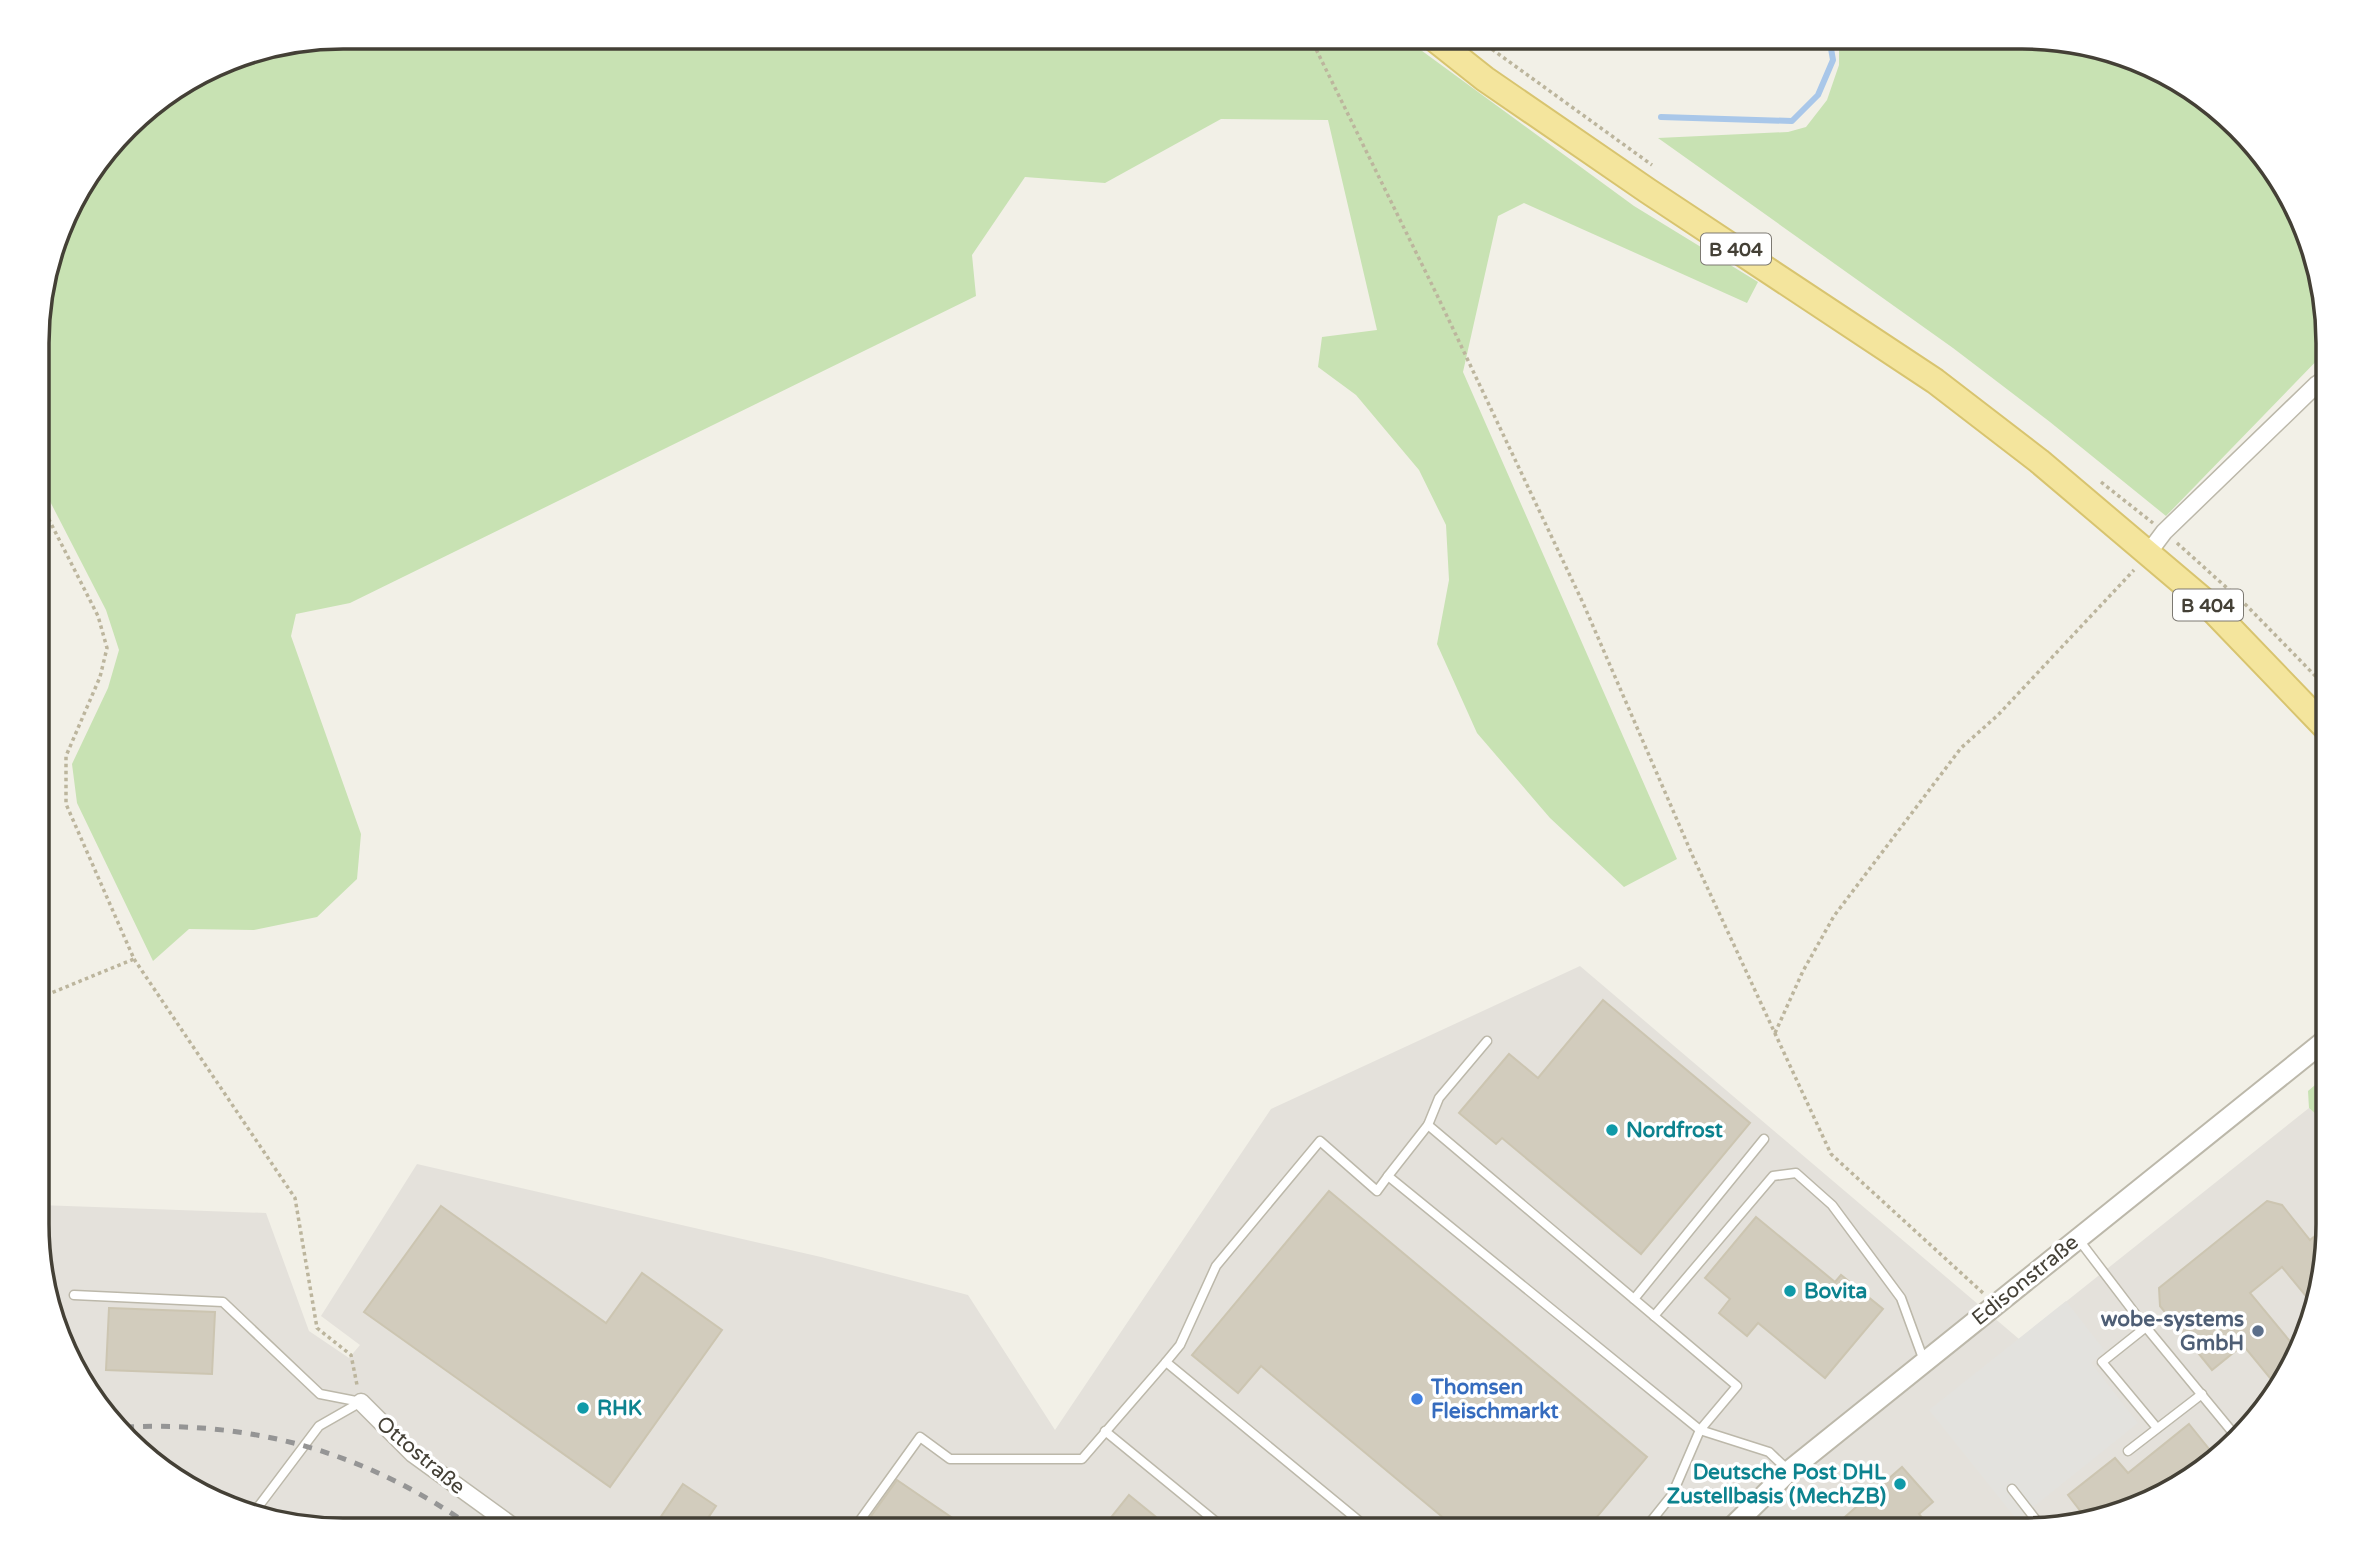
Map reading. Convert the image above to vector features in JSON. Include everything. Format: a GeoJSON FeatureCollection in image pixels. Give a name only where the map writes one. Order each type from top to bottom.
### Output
{"type":"FeatureCollection","features":[{"type":"Feature","properties":{"kind":"main road","name":"B 404"},"geometry":{"type":"LineString","coordinates":[[1447,49],[1485,79],[1648,191],[1935,382],[2039,461],[2210,607],[2316,717]]}},
{"type":"Feature","properties":{"kind":"street"},"geometry":{"type":"LineString","coordinates":[[2148,552],[2164,532],[2316,385]]}},
{"type":"Feature","properties":{"kind":"street","name":"Edisonstraße"},"geometry":{"type":"LineString","coordinates":[[1741,1518],[1790,1471],[1924,1361],[2316,1048]]}},
{"type":"Feature","properties":{"kind":"street","name":"Ottostraße"},"geometry":{"type":"LineString","coordinates":[[360,1402],[413,1454],[501,1518]]}},
{"type":"Feature","properties":{"kind":"lane"},"geometry":{"type":"LineString","coordinates":[[862,1518],[920,1437],[950,1459],[1082,1459],[1180,1345],[1216,1266],[1320,1141],[1377,1191],[1428,1125],[1439,1098],[1487,1041]]}},
{"type":"Feature","properties":{"kind":"lane"},"geometry":{"type":"LineString","coordinates":[[1428,1125],[1737,1386],[1700,1430],[1672,1495],[1654,1518]]}},
{"type":"Feature","properties":{"kind":"lane"},"geometry":{"type":"LineString","coordinates":[[1634,1299],[1763,1139]]}},
{"type":"Feature","properties":{"kind":"lane"},"geometry":{"type":"LineString","coordinates":[[1654,1316],[1773,1176],[1796,1173],[1832,1205],[1901,1298],[1924,1361]]}},
{"type":"Feature","properties":{"kind":"lane"},"geometry":{"type":"LineString","coordinates":[[1388,1177],[1700,1430],[1769,1452],[1790,1471]]}},
{"type":"Feature","properties":{"kind":"lane"},"geometry":{"type":"LineString","coordinates":[[2078,1237],[2146,1327],[2231,1431]]}},
{"type":"Feature","properties":{"kind":"lane"},"geometry":{"type":"LineString","coordinates":[[74,1295],[223,1302],[320,1394],[360,1402]]}},
{"type":"Feature","properties":{"kind":"lane"},"geometry":{"type":"LineString","coordinates":[[2146,1327],[2102,1362],[2157,1428]]}},
{"type":"Feature","properties":{"kind":"lane"},"geometry":{"type":"LineString","coordinates":[[1166,1362],[1355,1518]]}},
{"type":"Feature","properties":{"kind":"lane"},"geometry":{"type":"LineString","coordinates":[[2128,1451],[2202,1394]]}},
{"type":"Feature","properties":{"kind":"lane"},"geometry":{"type":"LineString","coordinates":[[259,1506],[319,1426],[360,1402]]}},
{"type":"Feature","properties":{"kind":"lane"},"geometry":{"type":"LineString","coordinates":[[1105,1432],[1211,1518]]}},
{"type":"Feature","properties":{"kind":"lane"},"geometry":{"type":"LineString","coordinates":[[2012,1489],[2034,1517]]}},
{"type":"Feature","properties":{"kind":"path"},"geometry":{"type":"LineString","coordinates":[[1316,49],[1583,603],[1694,859],[1831,1154],[1995,1304]]}},
{"type":"Feature","properties":{"kind":"path"},"geometry":{"type":"LineString","coordinates":[[49,520],[98,616],[107,649],[100,677],[66,756],[66,804],[134,959],[295,1198],[317,1328],[351,1355],[360,1402]]}},
{"type":"Feature","properties":{"kind":"path"},"geometry":{"type":"LineString","coordinates":[[2164,532],[2247,606],[2316,677]]}},
{"type":"Feature","properties":{"kind":"path"},"geometry":{"type":"LineString","coordinates":[[1775,1033],[1803,971],[1834,916],[1961,748],[1998,715],[2148,552]]}},
{"type":"Feature","properties":{"kind":"path"},"geometry":{"type":"LineString","coordinates":[[49,994],[134,959]]}},
{"type":"Feature","properties":{"kind":"shaded area"},"geometry":{"type":"Polygon","coordinates":[[[1580,966],[2019,1339],[2309,1108],[2316,1114],[2316,1224],[2313,1263],[2306,1300],[2286,1354],[2255,1403],[2230,1432],[2201,1457],[2152,1488],[2098,1508],[2061,1515],[2022,1518],[343,1518],[285,1512],[230,1496],[196,1479],[149,1445],[122,1418],[88,1371],[65,1319],[52,1263],[49,1205],[266,1213],[309,1331],[349,1358],[360,1345],[321,1316],[417,1164],[821,1257],[968,1295],[1055,1430],[1271,1109],[1580,966]]]}},
{"type":"Feature","properties":{"kind":"shaded area"},"geometry":{"type":"Polygon","coordinates":[[[2066,1301],[2105,1351],[2091,1363],[2138,1423],[2019,1518],[2015,1518],[1929,1410],[2066,1301]]]}},
{"type":"Feature","properties":{"kind":"green space"},"geometry":{"type":"Polygon","coordinates":[[[343,49],[1419,49],[1634,206],[1758,282],[1747,303],[1524,203],[1498,216],[1463,372],[1677,859],[1624,887],[1550,818],[1477,733],[1437,644],[1449,580],[1446,525],[1419,470],[1356,395],[1318,367],[1322,337],[1377,330],[1328,120],[1221,119],[1105,183],[1025,177],[972,255],[976,296],[350,603],[296,614],[291,636],[361,834],[357,879],[317,917],[254,930],[189,929],[153,961],[77,803],[72,764],[108,688],[119,650],[106,610],[49,499],[50,324],[55,285],[65,248],[88,196],[122,149],[149,122],[213,79],[248,65],[285,55],[343,49]]]}},
{"type":"Feature","properties":{"kind":"green space"},"geometry":{"type":"Polygon","coordinates":[[[1839,49],[2041,50],[2098,59],[2135,71],[2169,88],[2201,110],[2230,135],[2255,164],[2277,196],[2294,230],[2306,267],[2313,304],[2316,361],[2166,516],[1953,348],[1658,138],[1788,132],[1806,127],[1827,100],[1839,65],[1839,49]]]}},
{"type":"Feature","properties":{"kind":"green space"},"geometry":{"type":"Polygon","coordinates":[[[2316,1084],[2316,1114],[2309,1108],[2308,1091],[2316,1084]]]}},
{"type":"Feature","properties":{"kind":"building","name":"Nordfrost"},"geometry":{"type":"Polygon","coordinates":[[[1603,1000],[1750,1123],[1641,1254],[1502,1138],[1496,1144],[1459,1113],[1509,1054],[1538,1078],[1603,1000]]]}},
{"type":"Feature","properties":{"kind":"building"},"geometry":{"type":"Polygon","coordinates":[[[1329,1191],[1647,1457],[1596,1518],[1444,1518],[1261,1366],[1238,1393],[1192,1355],[1329,1191]]]}},
{"type":"Feature","properties":{"kind":"building"},"geometry":{"type":"Polygon","coordinates":[[[2267,1201],[2282,1205],[2310,1240],[2315,1236],[2307,1297],[2282,1267],[2250,1293],[2291,1343],[2271,1379],[2243,1345],[2212,1370],[2160,1306],[2159,1288],[2267,1201]]]}},
{"type":"Feature","properties":{"kind":"building","name":"RHK"},"geometry":{"type":"Polygon","coordinates":[[[441,1206],[606,1323],[642,1273],[722,1330],[610,1487],[364,1312],[441,1206]]]}},
{"type":"Feature","properties":{"kind":"building","name":"Bovita"},"geometry":{"type":"Polygon","coordinates":[[[1756,1217],[1835,1282],[1841,1275],[1883,1309],[1825,1378],[1758,1323],[1747,1336],[1719,1313],[1730,1299],[1705,1278],[1756,1217]]]}},
{"type":"Feature","properties":{"kind":"building"},"geometry":{"type":"Polygon","coordinates":[[[109,1308],[215,1312],[212,1374],[106,1370],[109,1308]]]}},
{"type":"Feature","properties":{"kind":"building"},"geometry":{"type":"Polygon","coordinates":[[[2189,1424],[2210,1450],[2169,1479],[2117,1502],[2081,1512],[2068,1495],[2115,1458],[2128,1473],[2189,1424]]]}},
{"type":"Feature","properties":{"kind":"building","name":"Deutsche Post DHL Zustellbasis (MechZB)"},"geometry":{"type":"Polygon","coordinates":[[[1902,1467],[1933,1502],[1919,1514],[1922,1518],[1844,1518],[1902,1467]]]}},
{"type":"Feature","properties":{"kind":"building"},"geometry":{"type":"Polygon","coordinates":[[[897,1480],[952,1518],[870,1518],[897,1480]]]}},
{"type":"Feature","properties":{"kind":"building"},"geometry":{"type":"Polygon","coordinates":[[[683,1484],[716,1506],[708,1518],[660,1518],[683,1484]]]}},
{"type":"Feature","properties":{"kind":"building"},"geometry":{"type":"Polygon","coordinates":[[[1129,1495],[1157,1518],[1111,1518],[1129,1495]]]}},
{"type":"Feature","properties":{"kind":"waterway"},"geometry":{"type":"LineString","coordinates":[[1661,117],[1792,121],[1818,95],[1833,60],[1831,49]]}},
{"type":"Feature","properties":{"kind":"railway"},"geometry":{"type":"LineString","coordinates":[[130,1427],[220,1430],[310,1447],[394,1481],[458,1518]]}},
{"type":"Feature","properties":{"kind":"place","name":"Nordfrost"},"geometry":{"type":"Point","coordinates":[1612,1130]}},
{"type":"Feature","properties":{"kind":"place","name":"Bovita"},"geometry":{"type":"Point","coordinates":[1790,1291]}},
{"type":"Feature","properties":{"kind":"place","name":"wobe-systems GmbH"},"geometry":{"type":"Point","coordinates":[2258,1331]}},
{"type":"Feature","properties":{"kind":"place","name":"Thomsen Fleischmarkt"},"geometry":{"type":"Point","coordinates":[1417,1399]}},
{"type":"Feature","properties":{"kind":"place","name":"RHK"},"geometry":{"type":"Point","coordinates":[583,1408]}},
{"type":"Feature","properties":{"kind":"place","name":"Deutsche Post DHL Zustellbasis (MechZB)"},"geometry":{"type":"Point","coordinates":[1900,1484]}}]}
